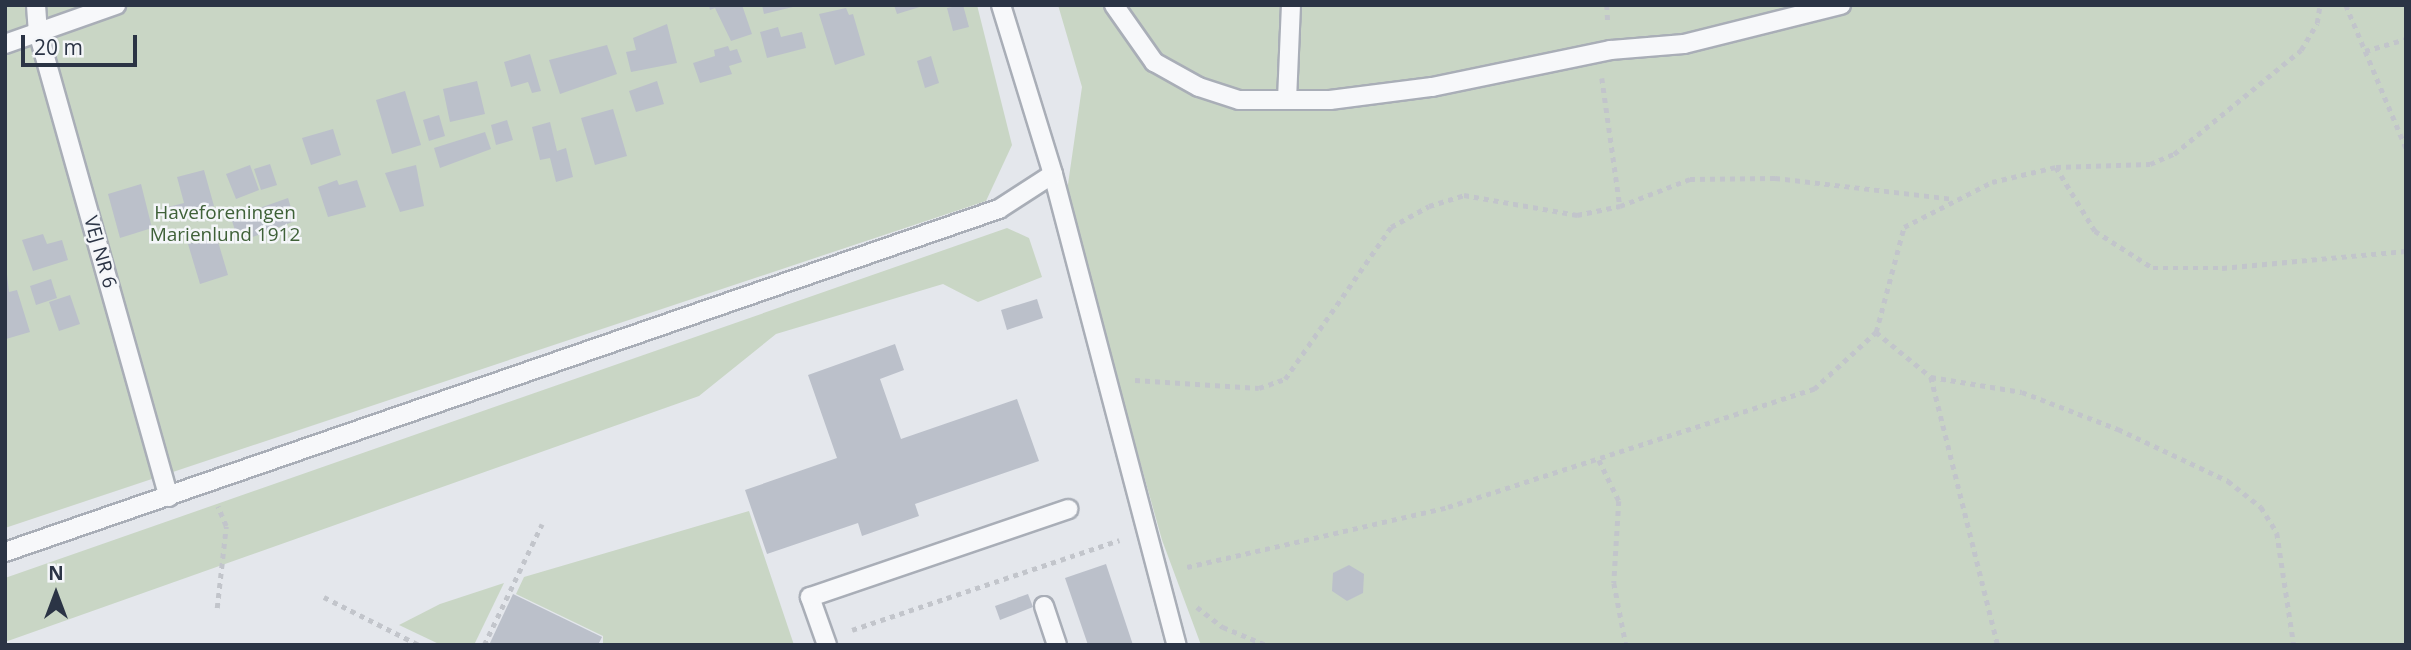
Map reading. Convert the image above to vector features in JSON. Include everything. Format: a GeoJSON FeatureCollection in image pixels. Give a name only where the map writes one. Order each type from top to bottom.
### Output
{"type":"FeatureCollection","features":[{"type":"Feature","properties":{"kind":"lane","name":"VEJ NR 6"},"geometry":{"type":"LineString","coordinates":[[36,5],[38,32],[169,497]]}},
{"type":"Feature","properties":{"kind":"lane"},"geometry":{"type":"LineString","coordinates":[[5,44],[116,5]]}},
{"type":"Feature","properties":{"kind":"lane"},"geometry":{"type":"LineString","coordinates":[[1001,5],[1053,174],[1177,645]]}},
{"type":"Feature","properties":{"kind":"lane"},"geometry":{"type":"LineString","coordinates":[[1114,5],[1153,62],[1199,87],[1239,100],[1330,100],[1432,87],[1598,52],[1684,44],[1841,5]]}},
{"type":"Feature","properties":{"kind":"lane"},"geometry":{"type":"LineString","coordinates":[[1287,100],[1291,5]]}},
{"type":"Feature","properties":{"kind":"lane"},"geometry":{"type":"LineString","coordinates":[[5,552],[999,209],[1053,174]]}},
{"type":"Feature","properties":{"kind":"lane"},"geometry":{"type":"LineString","coordinates":[[826,642],[810,597],[1068,509]]}},
{"type":"Feature","properties":{"kind":"lane"},"geometry":{"type":"LineString","coordinates":[[1044,606],[1057,645]]}},
{"type":"Feature","properties":{"kind":"path"},"geometry":{"type":"LineString","coordinates":[[1158,576],[1448,507],[1814,389],[1876,332],[1905,228],[1954,199],[1992,182],[2056,167],[2150,163],[2175,155],[2301,50],[2317,23],[2320,5]]}},
{"type":"Feature","properties":{"kind":"path"},"geometry":{"type":"LineString","coordinates":[[2346,5],[2406,148]]}},
{"type":"Feature","properties":{"kind":"path"},"geometry":{"type":"LineString","coordinates":[[2365,51],[2406,38]]}},
{"type":"Feature","properties":{"kind":"path"},"geometry":{"type":"LineString","coordinates":[[1598,52],[1620,205]]}},
{"type":"Feature","properties":{"kind":"path"},"geometry":{"type":"LineString","coordinates":[[2056,167],[2095,231],[2153,268],[2222,268],[2406,251]]}},
{"type":"Feature","properties":{"kind":"path"},"geometry":{"type":"LineString","coordinates":[[1106,378],[1259,388],[1285,379],[1391,228],[1429,205],[1464,195],[1577,215],[1620,205],[1690,179],[1775,178],[1954,199]]}},
{"type":"Feature","properties":{"kind":"path"},"geometry":{"type":"LineString","coordinates":[[1876,332],[1931,377],[2022,391],[2118,429],[2228,481],[2261,506],[2277,533],[2294,645]]}},
{"type":"Feature","properties":{"kind":"path"},"geometry":{"type":"LineString","coordinates":[[1931,377],[1998,645]]}},
{"type":"Feature","properties":{"kind":"path"},"geometry":{"type":"LineString","coordinates":[[1599,460],[1619,501],[1614,583],[1626,645]]}},
{"type":"Feature","properties":{"kind":"path"},"geometry":{"type":"LineString","coordinates":[[208,483],[226,526],[217,608]]}},
{"type":"Feature","properties":{"kind":"path"},"geometry":{"type":"LineString","coordinates":[[484,645],[542,524]]}},
{"type":"Feature","properties":{"kind":"path"},"geometry":{"type":"LineString","coordinates":[[826,642],[1147,531]]}},
{"type":"Feature","properties":{"kind":"path"},"geometry":{"type":"LineString","coordinates":[[1158,576],[1223,627],[1266,645]]}},
{"type":"Feature","properties":{"kind":"path"},"geometry":{"type":"LineString","coordinates":[[324,597],[419,645]]}},
{"type":"Feature","properties":{"kind":"green space","name":"Haveforeningen Marienlund 1912"},"geometry":{"type":"Polygon","coordinates":[[[5,5],[977,5],[1012,145],[986,201],[5,528],[5,5]]]}},
{"type":"Feature","properties":{"kind":"green space"},"geometry":{"type":"Polygon","coordinates":[[[1058,5],[2406,5],[2406,645],[1201,645],[1162,540],[1066,198],[1082,87],[1058,5]]]}},
{"type":"Feature","properties":{"kind":"green space"},"geometry":{"type":"Polygon","coordinates":[[[1007,228],[1029,238],[1042,277],[978,302],[943,284],[776,334],[699,396],[5,642],[5,578],[1007,228]]]}},
{"type":"Feature","properties":{"kind":"green space"},"geometry":{"type":"Polygon","coordinates":[[[749,511],[794,645],[603,645],[603,636],[516,594],[524,577],[749,511]]]}},
{"type":"Feature","properties":{"kind":"green space"},"geometry":{"type":"Polygon","coordinates":[[[504,583],[474,645],[441,645],[399,625],[440,604],[504,583]]]}},
{"type":"Feature","properties":{"kind":"building"},"geometry":{"type":"Polygon","coordinates":[[[709,5],[742,5],[752,34],[731,41],[715,8],[710,10],[709,5]]]}},
{"type":"Feature","properties":{"kind":"building"},"geometry":{"type":"Polygon","coordinates":[[[762,5],[797,5],[797,6],[764,14],[762,5]]]}},
{"type":"Feature","properties":{"kind":"building"},"geometry":{"type":"Polygon","coordinates":[[[894,5],[922,5],[923,6],[897,14],[894,5]]]}},
{"type":"Feature","properties":{"kind":"building"},"geometry":{"type":"Polygon","coordinates":[[[963,5],[969,27],[953,31],[947,8],[963,5]]]}},
{"type":"Feature","properties":{"kind":"building"},"geometry":{"type":"Polygon","coordinates":[[[846,8],[849,15],[853,14],[865,55],[835,65],[819,14],[846,8]]]}},
{"type":"Feature","properties":{"kind":"building"},"geometry":{"type":"Polygon","coordinates":[[[667,24],[677,63],[631,72],[626,52],[636,50],[633,38],[667,24]]]}},
{"type":"Feature","properties":{"kind":"building"},"geometry":{"type":"Polygon","coordinates":[[[778,27],[781,37],[802,32],[806,48],[767,58],[760,32],[778,27]]]}},
{"type":"Feature","properties":{"kind":"building"},"geometry":{"type":"Polygon","coordinates":[[[607,45],[617,74],[560,94],[549,60],[607,45]]]}},
{"type":"Feature","properties":{"kind":"building"},"geometry":{"type":"Polygon","coordinates":[[[728,46],[730,51],[737,49],[742,62],[729,66],[732,74],[700,83],[693,63],[715,56],[714,50],[728,46]]]}},
{"type":"Feature","properties":{"kind":"building"},"geometry":{"type":"Polygon","coordinates":[[[530,54],[541,91],[532,93],[528,82],[511,87],[504,62],[530,54]]]}},
{"type":"Feature","properties":{"kind":"building"},"geometry":{"type":"Polygon","coordinates":[[[931,56],[939,83],[925,88],[917,61],[931,56]]]}},
{"type":"Feature","properties":{"kind":"building"},"geometry":{"type":"Polygon","coordinates":[[[477,81],[485,114],[450,122],[443,89],[477,81]]]}},
{"type":"Feature","properties":{"kind":"building"},"geometry":{"type":"Polygon","coordinates":[[[657,81],[664,104],[636,112],[629,91],[657,81]]]}},
{"type":"Feature","properties":{"kind":"building"},"geometry":{"type":"Polygon","coordinates":[[[405,91],[421,145],[392,154],[376,100],[405,91]]]}},
{"type":"Feature","properties":{"kind":"building"},"geometry":{"type":"Polygon","coordinates":[[[613,109],[627,156],[595,165],[581,118],[613,109]]]}},
{"type":"Feature","properties":{"kind":"building"},"geometry":{"type":"Polygon","coordinates":[[[439,115],[445,136],[429,141],[423,120],[439,115]]]}},
{"type":"Feature","properties":{"kind":"building"},"geometry":{"type":"Polygon","coordinates":[[[507,120],[513,140],[496,145],[491,125],[507,120]]]}},
{"type":"Feature","properties":{"kind":"building"},"geometry":{"type":"Polygon","coordinates":[[[550,122],[557,151],[566,148],[573,177],[556,182],[550,158],[540,160],[532,127],[550,122]]]}},
{"type":"Feature","properties":{"kind":"building"},"geometry":{"type":"Polygon","coordinates":[[[333,129],[341,155],[311,165],[302,138],[333,129]]]}},
{"type":"Feature","properties":{"kind":"building"},"geometry":{"type":"Polygon","coordinates":[[[485,132],[491,149],[440,168],[434,148],[485,132]]]}},
{"type":"Feature","properties":{"kind":"building"},"geometry":{"type":"Polygon","coordinates":[[[270,164],[277,185],[261,190],[254,169],[270,164]]]}},
{"type":"Feature","properties":{"kind":"building"},"geometry":{"type":"Polygon","coordinates":[[[250,165],[259,190],[236,199],[226,174],[250,165]]]}},
{"type":"Feature","properties":{"kind":"building"},"geometry":{"type":"Polygon","coordinates":[[[416,165],[424,206],[400,212],[385,173],[416,165]]]}},
{"type":"Feature","properties":{"kind":"building"},"geometry":{"type":"Polygon","coordinates":[[[204,170],[214,206],[171,217],[168,207],[184,203],[177,177],[204,170]]]}},
{"type":"Feature","properties":{"kind":"building"},"geometry":{"type":"Polygon","coordinates":[[[337,180],[339,185],[357,180],[366,207],[328,217],[318,187],[337,180]]]}},
{"type":"Feature","properties":{"kind":"building"},"geometry":{"type":"Polygon","coordinates":[[[141,184],[152,228],[120,238],[108,194],[141,184]]]}},
{"type":"Feature","properties":{"kind":"building"},"geometry":{"type":"Polygon","coordinates":[[[288,198],[295,221],[239,242],[231,218],[288,198]]]}},
{"type":"Feature","properties":{"kind":"building"},"geometry":{"type":"Polygon","coordinates":[[[43,234],[47,244],[62,240],[68,260],[33,271],[22,240],[43,234]]]}},
{"type":"Feature","properties":{"kind":"building"},"geometry":{"type":"Polygon","coordinates":[[[216,235],[228,275],[200,284],[188,244],[216,235]]]}},
{"type":"Feature","properties":{"kind":"building"},"geometry":{"type":"Polygon","coordinates":[[[6,266],[9,292],[17,290],[30,332],[6,339],[6,266]]]}},
{"type":"Feature","properties":{"kind":"building"},"geometry":{"type":"Polygon","coordinates":[[[51,279],[57,298],[36,305],[30,286],[51,279]]]}},
{"type":"Feature","properties":{"kind":"building"},"geometry":{"type":"Polygon","coordinates":[[[70,295],[80,324],[59,331],[49,302],[70,295]]]}},
{"type":"Feature","properties":{"kind":"building"},"geometry":{"type":"Polygon","coordinates":[[[1037,299],[1043,318],[1007,330],[1001,310],[1037,299]]]}},
{"type":"Feature","properties":{"kind":"building"},"geometry":{"type":"Polygon","coordinates":[[[895,344],[904,370],[880,379],[901,439],[1017,399],[1039,461],[915,504],[919,516],[862,536],[858,523],[767,554],[745,490],[837,458],[808,375],[895,344]]]}},
{"type":"Feature","properties":{"kind":"building"},"geometry":{"type":"Polygon","coordinates":[[[1106,564],[1133,645],[1088,645],[1065,578],[1106,564]]]}},
{"type":"Feature","properties":{"kind":"building"},"geometry":{"type":"Polygon","coordinates":[[[1349,565],[1364,574],[1363,593],[1347,601],[1332,591],[1333,573],[1349,565]]]}},
{"type":"Feature","properties":{"kind":"building"},"geometry":{"type":"Polygon","coordinates":[[[513,594],[602,637],[598,645],[489,645],[513,594]]]}},
{"type":"Feature","properties":{"kind":"building"},"geometry":{"type":"Polygon","coordinates":[[[1028,594],[1033,607],[1000,620],[995,606],[1028,594]]]}}]}
